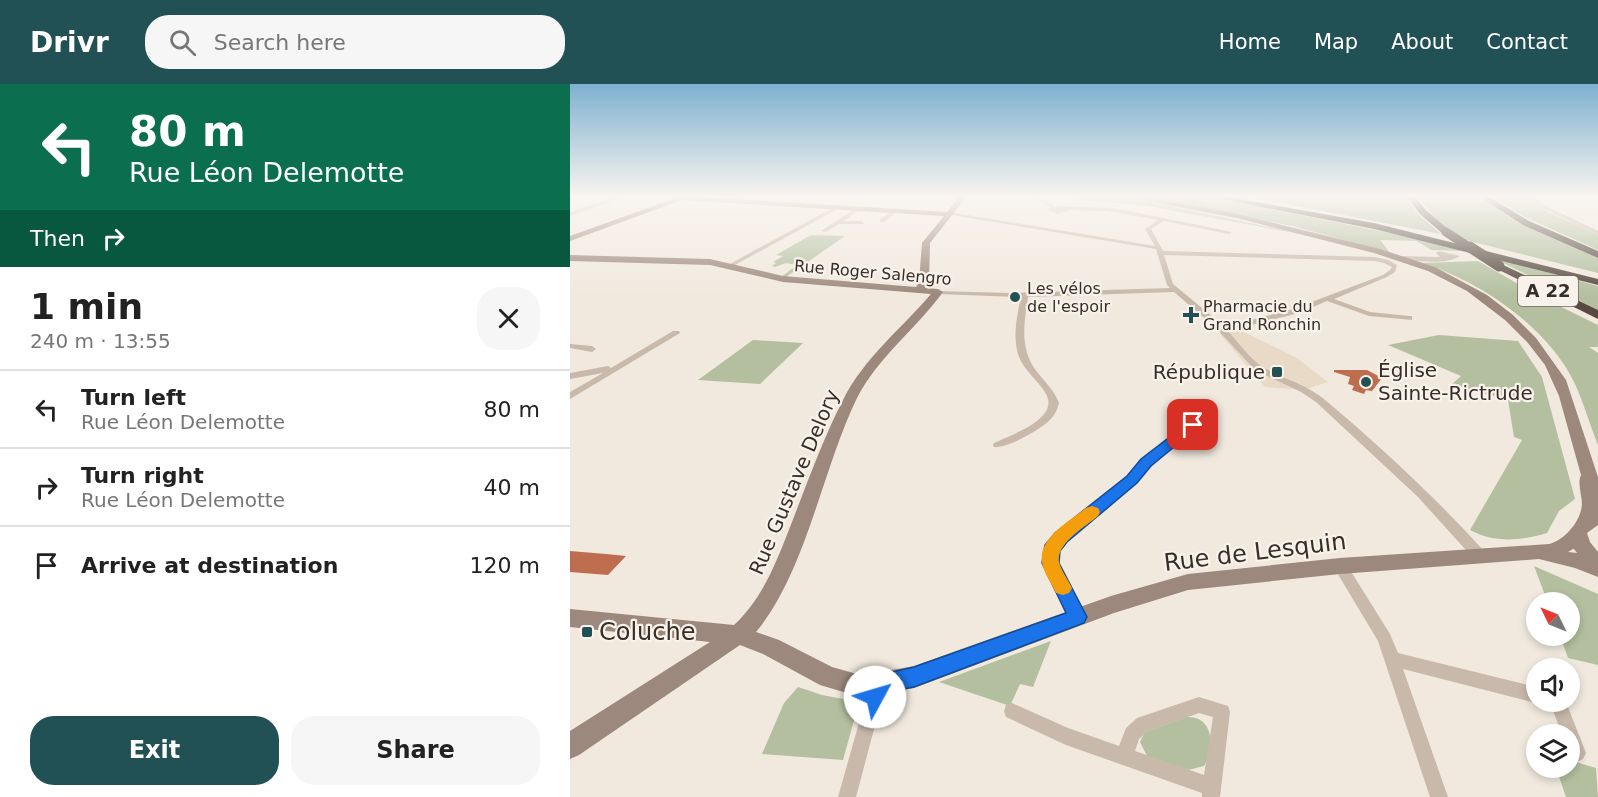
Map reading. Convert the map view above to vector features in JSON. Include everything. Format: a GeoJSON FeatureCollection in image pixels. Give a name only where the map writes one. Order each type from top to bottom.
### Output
{"type":"FeatureCollection","features":[{"type":"Feature","properties":{"kind":"highway"},"geometry":{"type":"LineString","coordinates":[[1386,229],[1598,282]]}},
{"type":"Feature","properties":{"kind":"highway"},"geometry":{"type":"LineString","coordinates":[[1404,229],[1598,277]]}},
{"type":"Feature","properties":{"kind":"highway","name":"A 22"},"geometry":{"type":"LineString","coordinates":[[1443,229],[1499,266],[1598,315]]}},
{"type":"Feature","properties":{"kind":"highway","name":"A 22"},"geometry":{"type":"LineString","coordinates":[[1540,229],[1598,255]]}},
{"type":"Feature","properties":{"kind":"street"},"geometry":{"type":"LineString","coordinates":[[570,239],[596,229]]}},
{"type":"Feature","properties":{"kind":"street"},"geometry":{"type":"LineString","coordinates":[[731,265],[797,229]]}},
{"type":"Feature","properties":{"kind":"street"},"geometry":{"type":"LineString","coordinates":[[918,291],[924,282],[925,246],[938,229]]}},
{"type":"Feature","properties":{"kind":"street"},"geometry":{"type":"LineString","coordinates":[[1036,229],[1160,251],[1375,259],[1397,262],[1444,258]]}},
{"type":"Feature","properties":{"kind":"street"},"geometry":{"type":"LineString","coordinates":[[1148,229],[1160,251],[1168,282],[1176,290],[1223,330],[1261,370],[1304,390],[1414,485],[1449,519],[1479,555]]}},
{"type":"Feature","properties":{"kind":"street"},"geometry":{"type":"LineString","coordinates":[[1215,229],[1229,232]]}},
{"type":"Feature","properties":{"kind":"street"},"geometry":{"type":"LineString","coordinates":[[1294,229],[1397,262],[1442,273],[1470,288],[1511,320],[1532,341],[1558,378],[1587,470],[1598,492]]}},
{"type":"Feature","properties":{"kind":"street","name":"Rue Roger Salengro"},"geometry":{"type":"LineString","coordinates":[[570,258],[679,260],[731,265],[783,279],[918,291],[1025,294],[1176,290]]}},
{"type":"Feature","properties":{"kind":"street"},"geometry":{"type":"LineString","coordinates":[[1223,330],[1285,314],[1328,299],[1389,274],[1395,269],[1397,262]]}},
{"type":"Feature","properties":{"kind":"street","name":"Rue Gustave Delory"},"geometry":{"type":"LineString","coordinates":[[570,746],[738,635],[757,616],[778,580],[838,424],[854,392],[872,366],[938,292]]}},
{"type":"Feature","properties":{"kind":"street"},"geometry":{"type":"LineString","coordinates":[[998,445],[1037,426],[1050,416],[1054,408],[1052,395],[1032,374],[1021,348],[1019,331],[1025,294]]}},
{"type":"Feature","properties":{"kind":"street"},"geometry":{"type":"LineString","coordinates":[[1328,299],[1369,314],[1409,318]]}},
{"type":"Feature","properties":{"kind":"street"},"geometry":{"type":"LineString","coordinates":[[570,396],[676,333]]}},
{"type":"Feature","properties":{"kind":"street"},"geometry":{"type":"LineString","coordinates":[[570,346],[592,349]]}},
{"type":"Feature","properties":{"kind":"street"},"geometry":{"type":"LineString","coordinates":[[570,376],[614,369]]}},
{"type":"Feature","properties":{"kind":"street"},"geometry":{"type":"LineString","coordinates":[[1077,617],[1050,563],[1051,550],[1061,537],[1193,425]]}},
{"type":"Feature","properties":{"kind":"street"},"geometry":{"type":"LineString","coordinates":[[1587,470],[1592,505],[1581,545],[1598,567]]}},
{"type":"Feature","properties":{"kind":"street","name":"Rue de Lesquin"},"geometry":{"type":"LineString","coordinates":[[570,618],[738,635],[771,647],[828,677],[857,685],[878,684],[914,677],[1151,591],[1188,582],[1340,566],[1549,551],[1569,544],[1586,525]]}},
{"type":"Feature","properties":{"kind":"street","name":"Rue de Lesquin"},"geometry":{"type":"LineString","coordinates":[[1516,552],[1561,558],[1598,567]]}},
{"type":"Feature","properties":{"kind":"street"},"geometry":{"type":"LineString","coordinates":[[1340,566],[1378,628],[1392,658],[1439,797]]}},
{"type":"Feature","properties":{"kind":"street"},"geometry":{"type":"LineString","coordinates":[[1392,658],[1526,692]]}},
{"type":"Feature","properties":{"kind":"street"},"geometry":{"type":"LineString","coordinates":[[848,797],[878,684]]}},
{"type":"Feature","properties":{"kind":"street"},"geometry":{"type":"LineString","coordinates":[[1012,711],[1066,736],[1125,756],[1211,792],[1222,712],[1198,705],[1143,724],[1132,734],[1125,756]]}},
{"type":"Feature","properties":{"kind":"green space"},"geometry":{"type":"Polygon","coordinates":[[[1305,229],[1371,229],[1463,251],[1431,250],[1417,241],[1380,240],[1390,253],[1305,229]]]}},
{"type":"Feature","properties":{"kind":"green space"},"geometry":{"type":"Polygon","coordinates":[[[1417,229],[1436,229],[1441,234],[1417,229]]]}},
{"type":"Feature","properties":{"kind":"green space"},"geometry":{"type":"Polygon","coordinates":[[[1448,229],[1533,229],[1598,258],[1598,273],[1461,239],[1448,229]]]}},
{"type":"Feature","properties":{"kind":"green space"},"geometry":{"type":"Polygon","coordinates":[[[1552,229],[1586,229],[1598,235],[1598,250],[1552,229]]]}},
{"type":"Feature","properties":{"kind":"green space"},"geometry":{"type":"Polygon","coordinates":[[[811,235],[845,236],[786,277],[781,277],[797,265],[786,263],[772,266],[776,263],[773,262],[783,256],[776,255],[811,235]]]}},
{"type":"Feature","properties":{"kind":"green space"},"geometry":{"type":"Polygon","coordinates":[[[1491,257],[1598,286],[1598,310],[1491,257]]]}},
{"type":"Feature","properties":{"kind":"green space"},"geometry":{"type":"Polygon","coordinates":[[[1478,261],[1539,296],[1598,325],[1598,347],[1589,347],[1598,353],[1598,445],[1575,384],[1563,363],[1530,325],[1489,294],[1467,281],[1422,263],[1478,261]]]}},
{"type":"Feature","properties":{"kind":"green space"},"geometry":{"type":"Polygon","coordinates":[[[1439,335],[1518,341],[1542,377],[1575,499],[1559,511],[1547,533],[1527,538],[1498,539],[1470,530],[1522,440],[1514,437],[1508,400],[1452,384],[1461,376],[1388,345],[1439,335]]]}},
{"type":"Feature","properties":{"kind":"green space"},"geometry":{"type":"Polygon","coordinates":[[[753,340],[803,343],[760,384],[698,380],[753,340]]]}},
{"type":"Feature","properties":{"kind":"green space"},"geometry":{"type":"Polygon","coordinates":[[[1534,566],[1598,594],[1598,665],[1580,661],[1580,658],[1568,658],[1564,646],[1580,646],[1580,592],[1544,592],[1534,566]]]}},
{"type":"Feature","properties":{"kind":"green space"},"geometry":{"type":"Polygon","coordinates":[[[1051,641],[1033,687],[1020,684],[1010,706],[939,682],[1051,641]]]}},
{"type":"Feature","properties":{"kind":"green space"},"geometry":{"type":"Polygon","coordinates":[[[798,687],[822,695],[859,702],[843,760],[762,754],[784,703],[798,687]]]}},
{"type":"Feature","properties":{"kind":"green space"},"geometry":{"type":"Polygon","coordinates":[[[1187,717],[1203,722],[1210,734],[1210,751],[1204,766],[1188,770],[1147,756],[1140,742],[1145,732],[1187,717]]]}},
{"type":"Feature","properties":{"kind":"green space"},"geometry":{"type":"Polygon","coordinates":[[[1580,763],[1596,768],[1598,797],[1566,797],[1559,778],[1580,778],[1580,763]]]}},
{"type":"Feature","properties":{"kind":"shaded area"},"geometry":{"type":"Polygon","coordinates":[[[1238,329],[1297,358],[1328,382],[1304,390],[1265,387],[1219,333],[1238,329]]]}},
{"type":"Feature","properties":{"kind":"building","name":"Église Sainte-Rictrude"},"geometry":{"type":"Polygon","coordinates":[[[1334,370],[1367,370],[1382,378],[1372,391],[1366,390],[1364,394],[1352,390],[1354,386],[1348,384],[1350,377],[1334,372],[1334,370]]]}},
{"type":"Feature","properties":{"kind":"building"},"geometry":{"type":"Polygon","coordinates":[[[570,551],[626,556],[608,575],[570,572],[570,551]]]}},
{"type":"Feature","properties":{"kind":"slow traffic"},"geometry":{"type":"LineString","coordinates":[[1063,588],[1050,563],[1051,550],[1061,537],[1092,512]]}},
{"type":"Feature","properties":{"kind":"place","name":"Les vélos de l'espoir"},"geometry":{"type":"Point","coordinates":[1015,297]}},
{"type":"Feature","properties":{"kind":"place","name":"Pharmacie du Grand Ronchin"},"geometry":{"type":"Point","coordinates":[1191,315]}},
{"type":"Feature","properties":{"kind":"place","name":"République"},"geometry":{"type":"Point","coordinates":[1277,372]}},
{"type":"Feature","properties":{"kind":"place","name":"Église Sainte-Rictrude"},"geometry":{"type":"Point","coordinates":[1366,382]}},
{"type":"Feature","properties":{"kind":"place","name":"Coluche"},"geometry":{"type":"Point","coordinates":[587,632]}},
{"type":"Feature","properties":{"kind":"route"},"geometry":{"type":"LineString","coordinates":[[875,697],[878,684],[914,677],[1077,617],[1050,563],[1051,550],[1055,543],[1193,425]]}}]}
